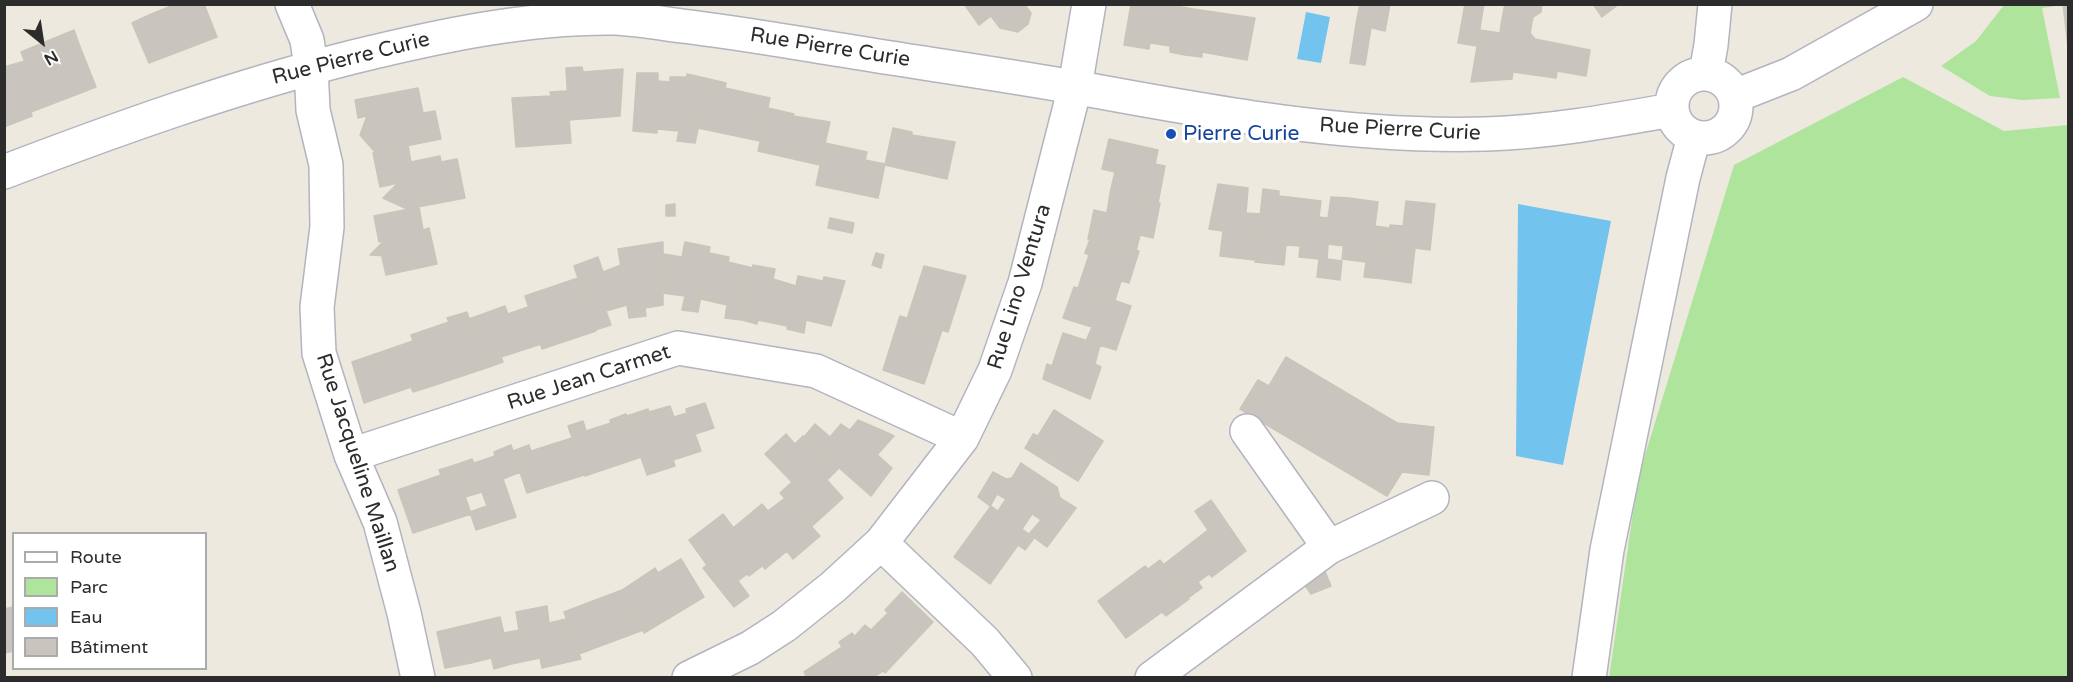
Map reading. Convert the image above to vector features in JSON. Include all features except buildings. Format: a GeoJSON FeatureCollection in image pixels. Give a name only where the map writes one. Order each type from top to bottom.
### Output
{"type":"FeatureCollection","features":[{"type":"Feature","properties":{"kind":"street","name":"Rue Jacqueline Maillan"},"geometry":{"type":"LineString","coordinates":[[292,4],[306,39],[311,68],[313,110],[326,165],[327,226],[317,307],[319,353],[351,455],[380,522],[418,678]]}},
{"type":"Feature","properties":{"kind":"street","name":"Rue Lino Ventura"},"geometry":{"type":"LineString","coordinates":[[689,678],[750,648],[784,626],[833,587],[881,543],[962,438],[995,370],[1025,283],[1075,87],[1089,4]]}},
{"type":"Feature","properties":{"kind":"street"},"geometry":{"type":"LineString","coordinates":[[1706,73],[1715,4]]}},
{"type":"Feature","properties":{"kind":"street"},"geometry":{"type":"LineString","coordinates":[[1736,96],[1791,74],[1916,4]]}},
{"type":"Feature","properties":{"kind":"street","name":"Rue Pierre Curie"},"geometry":{"type":"LineString","coordinates":[[4,172],[200,100],[405,44],[507,24],[616,18],[714,30],[1075,87],[1259,120],[1361,131],[1434,134],[1527,132],[1568,128],[1672,110]]}},
{"type":"Feature","properties":{"kind":"street"},"geometry":{"type":"LineString","coordinates":[[1706,73],[1724,80],[1736,96],[1737,106],[1731,125],[1715,137],[1694,137],[1680,127],[1672,110],[1672,101],[1680,84],[1696,74],[1706,73]]}},
{"type":"Feature","properties":{"kind":"street"},"geometry":{"type":"LineString","coordinates":[[1589,678],[1607,550],[1683,178],[1694,137]]}},
{"type":"Feature","properties":{"kind":"street","name":"Rue Jean Carmet"},"geometry":{"type":"LineString","coordinates":[[351,455],[678,348],[816,371],[962,438]]}},
{"type":"Feature","properties":{"kind":"street"},"geometry":{"type":"LineString","coordinates":[[1247,431],[1329,547]]}},
{"type":"Feature","properties":{"kind":"street"},"geometry":{"type":"LineString","coordinates":[[1152,678],[1329,547],[1432,498]]}},
{"type":"Feature","properties":{"kind":"street"},"geometry":{"type":"LineString","coordinates":[[881,543],[986,642],[1015,678]]}},
{"type":"Feature","properties":{"kind":"green space"},"geometry":{"type":"Polygon","coordinates":[[[2004,5],[2056,5],[2042,8],[2060,98],[2022,100],[1990,96],[1941,66],[1976,41],[2004,5]]]}},
{"type":"Feature","properties":{"kind":"green space"},"geometry":{"type":"Polygon","coordinates":[[[1903,77],[2004,131],[2068,125],[2068,677],[1609,678],[1638,478],[1734,165],[1903,77]]]}},
{"type":"Feature","properties":{"kind":"water"},"geometry":{"type":"Polygon","coordinates":[[[1306,12],[1330,17],[1321,63],[1297,59],[1306,12]]]}},
{"type":"Feature","properties":{"kind":"water"},"geometry":{"type":"Polygon","coordinates":[[[1518,204],[1611,221],[1563,465],[1516,456],[1518,204]]]}},
{"type":"Feature","properties":{"kind":"place","name":"Pierre Curie"},"geometry":{"type":"Point","coordinates":[1171,134]}}]}
